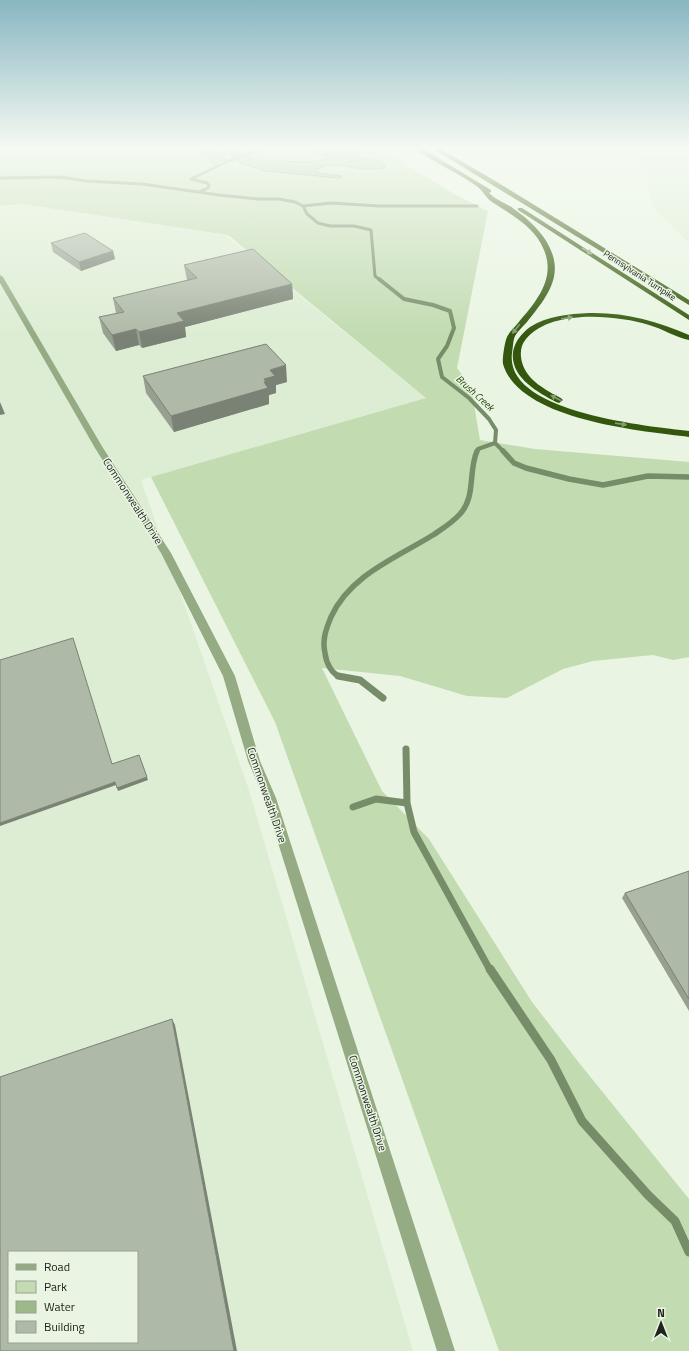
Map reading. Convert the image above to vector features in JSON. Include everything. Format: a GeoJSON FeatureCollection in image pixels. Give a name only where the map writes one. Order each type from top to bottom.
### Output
{"type":"FeatureCollection","features":[{"type":"Feature","properties":{"kind":"highway"},"geometry":{"type":"LineString","coordinates":[[511,210],[537,234],[548,250],[550,260],[550,280],[546,291],[511,336],[508,344],[506,352],[508,368],[518,382],[534,396],[568,412],[612,423],[689,434]]}},
{"type":"Feature","properties":{"kind":"highway","name":"Pennsylvania Turnpike"},"geometry":{"type":"LineString","coordinates":[[521,210],[689,318]]}},
{"type":"Feature","properties":{"kind":"highway","name":"Pennsylvania Turnpike"},"geometry":{"type":"LineString","coordinates":[[539,210],[689,303]]}},
{"type":"Feature","properties":{"kind":"highway"},"geometry":{"type":"LineString","coordinates":[[583,236],[689,294]]}},
{"type":"Feature","properties":{"kind":"highway"},"geometry":{"type":"LineString","coordinates":[[689,338],[660,325],[625,317],[606,315],[571,317],[554,320],[530,330],[520,342],[516,357],[523,373],[530,381],[552,397],[566,404],[601,414],[689,426]]}},
{"type":"Feature","properties":{"kind":"street","name":"Commonwealth Drive"},"geometry":{"type":"LineString","coordinates":[[0,277],[99,448],[166,553],[228,676],[254,761],[270,798],[282,835],[446,1351]]}},
{"type":"Feature","properties":{"kind":"shaded area"},"geometry":{"type":"Polygon","coordinates":[[[0,210],[62,210],[225,235],[426,398],[141,480],[249,790],[413,1351],[0,1351],[0,210]]]}},
{"type":"Feature","properties":{"kind":"shaded area"},"geometry":{"type":"Polygon","coordinates":[[[656,210],[689,210],[689,243],[656,210]]]}},
{"type":"Feature","properties":{"kind":"green space"},"geometry":{"type":"Polygon","coordinates":[[[62,210],[486,210],[488,211],[457,368],[471,387],[480,440],[535,449],[689,462],[689,657],[673,660],[653,655],[593,661],[563,669],[507,698],[467,696],[400,676],[322,668],[382,791],[429,839],[532,1002],[689,1199],[689,1351],[499,1351],[275,722],[151,477],[426,398],[228,235],[62,210]]]}},
{"type":"Feature","properties":{"kind":"building"},"geometry":{"type":"Polygon","coordinates":[[[85,233],[113,251],[79,262],[51,243],[85,233]]]}},
{"type":"Feature","properties":{"kind":"building"},"geometry":{"type":"Polygon","coordinates":[[[253,249],[292,284],[177,313],[184,321],[139,332],[136,329],[112,335],[99,317],[124,312],[113,298],[197,278],[184,265],[253,249]]]}},
{"type":"Feature","properties":{"kind":"building"},"geometry":{"type":"Polygon","coordinates":[[[266,344],[286,365],[270,370],[275,376],[264,379],[266,382],[264,382],[268,388],[171,416],[143,376],[266,344]]]}},
{"type":"Feature","properties":{"kind":"building"},"geometry":{"type":"Polygon","coordinates":[[[73,638],[112,764],[139,755],[147,777],[117,788],[115,782],[0,823],[0,660],[73,638]]]}},
{"type":"Feature","properties":{"kind":"building"},"geometry":{"type":"Polygon","coordinates":[[[689,871],[689,999],[625,893],[689,871]]]}},
{"type":"Feature","properties":{"kind":"building"},"geometry":{"type":"Polygon","coordinates":[[[172,1019],[234,1351],[0,1351],[0,1077],[172,1019]]]}},
{"type":"Feature","properties":{"kind":"waterway","name":"Brush Creek"},"geometry":{"type":"LineString","coordinates":[[305,210],[307,214],[318,223],[330,226],[354,226],[371,230],[375,276],[380,280]]}},
{"type":"Feature","properties":{"kind":"waterway","name":"Brush Creek"},"geometry":{"type":"LineString","coordinates":[[379,279],[404,299],[433,305],[450,311],[454,328],[447,346],[438,359],[442,377],[469,398],[489,419],[496,430],[495,443]]}},
{"type":"Feature","properties":{"kind":"waterway"},"geometry":{"type":"LineString","coordinates":[[477,452],[478,449],[495,443]]}},
{"type":"Feature","properties":{"kind":"waterway","name":"Brush Creek"},"geometry":{"type":"LineString","coordinates":[[495,443],[503,451]]}},
{"type":"Feature","properties":{"kind":"waterway"},"geometry":{"type":"LineString","coordinates":[[340,676],[334,673],[328,664],[324,648],[325,635],[331,617],[339,602],[350,590],[375,569],[433,535],[460,514],[468,500],[474,459],[477,451]]}},
{"type":"Feature","properties":{"kind":"waterway","name":"Brush Creek"},"geometry":{"type":"LineString","coordinates":[[503,451],[514,463],[526,468],[569,479],[603,485],[648,476],[689,477]]}},
{"type":"Feature","properties":{"kind":"waterway"},"geometry":{"type":"LineString","coordinates":[[340,676],[360,680],[383,698]]}},
{"type":"Feature","properties":{"kind":"waterway"},"geometry":{"type":"LineString","coordinates":[[406,749],[407,803]]}},
{"type":"Feature","properties":{"kind":"waterway"},"geometry":{"type":"LineString","coordinates":[[353,807],[376,799],[407,803]]}},
{"type":"Feature","properties":{"kind":"waterway"},"geometry":{"type":"LineString","coordinates":[[407,803],[414,832],[490,970]]}},
{"type":"Feature","properties":{"kind":"waterway"},"geometry":{"type":"LineString","coordinates":[[490,969],[551,1060],[582,1121],[648,1195],[675,1221],[689,1252]]}}]}
